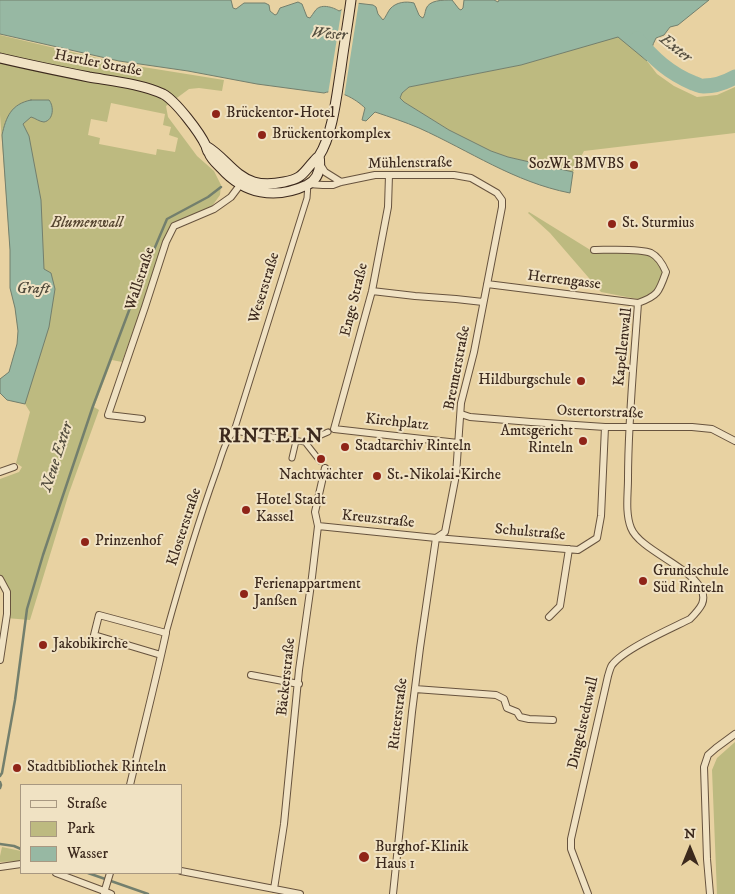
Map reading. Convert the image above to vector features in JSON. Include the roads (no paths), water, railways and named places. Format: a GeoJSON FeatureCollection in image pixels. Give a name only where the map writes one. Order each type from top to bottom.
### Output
{"type":"FeatureCollection","features":[{"type":"Feature","properties":{"kind":"main road","name":"Weserstraße"},"geometry":{"type":"LineString","coordinates":[[308,184],[318,174],[320,160],[335,109],[351,0]]}},
{"type":"Feature","properties":{"kind":"main road","name":"Hartler Straße"},"geometry":{"type":"LineString","coordinates":[[0,58],[150,89],[165,95],[184,113],[206,146],[209,154],[240,185]]}},
{"type":"Feature","properties":{"kind":"main road","name":"Weserstraße"},"geometry":{"type":"LineString","coordinates":[[206,146],[214,150],[240,175],[252,182],[264,184],[272,184],[299,177],[313,162],[320,160]]}},
{"type":"Feature","properties":{"kind":"main road"},"geometry":{"type":"LineString","coordinates":[[240,185],[256,191],[274,193],[308,184]]}},
{"type":"Feature","properties":{"kind":"street"},"geometry":{"type":"LineString","coordinates":[[320,160],[325,172],[341,182]]}},
{"type":"Feature","properties":{"kind":"street","name":"Mühlenstraße"},"geometry":{"type":"LineString","coordinates":[[308,184],[333,185],[375,175],[454,175],[471,178],[497,193],[502,200]]}},
{"type":"Feature","properties":{"kind":"street","name":"Enge Straße"},"geometry":{"type":"LineString","coordinates":[[331,431],[372,291],[388,207],[389,176]]}},
{"type":"Feature","properties":{"kind":"street","name":"Weserstraße"},"geometry":{"type":"LineString","coordinates":[[234,431],[307,198],[308,184]]}},
{"type":"Feature","properties":{"kind":"street","name":"Wallstraße"},"geometry":{"type":"LineString","coordinates":[[142,420],[108,415],[166,242],[174,226],[214,209],[231,197],[240,185]]}},
{"type":"Feature","properties":{"kind":"street","name":"Brennerstraße"},"geometry":{"type":"LineString","coordinates":[[436,538],[445,532],[457,469],[461,403],[474,352],[502,200]]}},
{"type":"Feature","properties":{"kind":"street","name":"Kapellenwall"},"geometry":{"type":"LineString","coordinates":[[594,250],[633,250],[651,253],[660,261],[666,272],[660,291],[650,299],[638,303],[629,428]]}},
{"type":"Feature","properties":{"kind":"street","name":"Herrengasse"},"geometry":{"type":"LineString","coordinates":[[487,284],[638,303]]}},
{"type":"Feature","properties":{"kind":"street"},"geometry":{"type":"LineString","coordinates":[[372,291],[483,302]]}},
{"type":"Feature","properties":{"kind":"street","name":"Ostertorstraße"},"geometry":{"type":"LineString","coordinates":[[461,414],[470,417],[514,421],[605,427],[692,427],[712,429],[735,441]]}},
{"type":"Feature","properties":{"kind":"street","name":"Schulstraße"},"geometry":{"type":"LineString","coordinates":[[436,538],[578,550],[597,538],[605,427]]}},
{"type":"Feature","properties":{"kind":"street","name":"Dingelstedtwall"},"geometry":{"type":"LineString","coordinates":[[588,894],[571,849],[571,839],[611,666],[618,659],[636,648],[690,619],[702,604],[703,593],[698,583],[689,575],[641,542],[633,533],[628,517],[629,428]]}},
{"type":"Feature","properties":{"kind":"street"},"geometry":{"type":"LineString","coordinates":[[234,431],[305,442],[331,431]]}},
{"type":"Feature","properties":{"kind":"street","name":"Klosterstraße"},"geometry":{"type":"LineString","coordinates":[[130,784],[166,633],[212,484],[229,437],[234,431]]}},
{"type":"Feature","properties":{"kind":"street","name":"Kirchplatz"},"geometry":{"type":"LineString","coordinates":[[331,431],[458,443]]}},
{"type":"Feature","properties":{"kind":"street"},"geometry":{"type":"LineString","coordinates":[[292,458],[296,440]]}},
{"type":"Feature","properties":{"kind":"street"},"geometry":{"type":"LineString","coordinates":[[305,442],[320,461]]}},
{"type":"Feature","properties":{"kind":"street"},"geometry":{"type":"LineString","coordinates":[[0,472],[14,467]]}},
{"type":"Feature","properties":{"kind":"street","name":"Bäckerstraße"},"geometry":{"type":"LineString","coordinates":[[274,889],[284,824],[299,670],[318,526],[315,512],[325,468]]}},
{"type":"Feature","properties":{"kind":"street","name":"Kreuzstraße"},"geometry":{"type":"LineString","coordinates":[[318,526],[436,538]]}},
{"type":"Feature","properties":{"kind":"street","name":"Ritterstraße"},"geometry":{"type":"LineString","coordinates":[[393,894],[415,689],[436,538]]}},
{"type":"Feature","properties":{"kind":"street"},"geometry":{"type":"LineString","coordinates":[[549,617],[560,606],[569,549]]}},
{"type":"Feature","properties":{"kind":"street"},"geometry":{"type":"LineString","coordinates":[[0,660],[7,614],[7,592],[1,580]]}},
{"type":"Feature","properties":{"kind":"street"},"geometry":{"type":"LineString","coordinates":[[162,654],[94,636],[99,615],[166,633]]}},
{"type":"Feature","properties":{"kind":"street"},"geometry":{"type":"LineString","coordinates":[[251,675],[299,684]]}},
{"type":"Feature","properties":{"kind":"street"},"geometry":{"type":"LineString","coordinates":[[415,689],[496,695],[504,699],[507,708],[517,712],[520,717],[553,720]]}},
{"type":"Feature","properties":{"kind":"street"},"geometry":{"type":"LineString","coordinates":[[710,894],[704,767],[708,755],[735,734]]}},
{"type":"Feature","properties":{"kind":"street"},"geometry":{"type":"LineString","coordinates":[[0,867],[20,864]]}},
{"type":"Feature","properties":{"kind":"street"},"geometry":{"type":"LineString","coordinates":[[182,871],[300,894]]}},
{"type":"Feature","properties":{"kind":"street"},"geometry":{"type":"LineString","coordinates":[[59,874],[106,891],[110,874]]}},
{"type":"Feature","properties":{"kind":"water","name":"Weser"},"geometry":{"type":"Polygon","coordinates":[[[0,0],[231,0],[233,8],[236,9],[244,3],[265,3],[269,5],[270,11],[275,15],[280,8],[298,2],[302,4],[307,17],[310,18],[317,9],[323,6],[339,11],[356,3],[373,5],[383,20],[392,7],[404,2],[414,3],[419,15],[423,18],[430,4],[444,0],[452,0],[461,10],[464,0],[494,0],[498,2],[499,0],[709,0],[678,25],[670,27],[664,35],[656,38],[647,61],[618,37],[521,65],[409,87],[402,93],[400,98],[404,102],[449,130],[491,151],[508,157],[573,172],[570,193],[511,174],[419,128],[375,112],[366,121],[362,120],[365,108],[352,98],[340,93],[324,93],[257,84],[119,61],[0,34],[0,0]]]}},
{"type":"Feature","properties":{"kind":"water","name":"Graft"},"geometry":{"type":"Polygon","coordinates":[[[49,100],[52,109],[50,119],[47,121],[42,122],[31,117],[23,124],[29,136],[41,200],[44,269],[51,273],[55,289],[49,327],[25,404],[7,400],[0,393],[0,379],[9,372],[17,344],[18,331],[10,288],[10,250],[2,135],[10,112],[24,102],[49,100]]]}},
{"type":"Feature","properties":{"kind":"waterway","name":"Exter"},"geometry":{"type":"LineString","coordinates":[[637,39],[662,65],[693,83],[702,86],[712,85],[735,77]]}},
{"type":"Feature","properties":{"kind":"waterway","name":"Neue Exter"},"geometry":{"type":"LineString","coordinates":[[0,776],[15,700],[27,609],[93,406],[136,292],[167,219],[208,197],[221,187]]}},
{"type":"Feature","properties":{"kind":"waterway","name":"Neue Exter"},"geometry":{"type":"LineString","coordinates":[[0,782],[0,788]]}},
{"type":"Feature","properties":{"kind":"waterway","name":"Neue Exter"},"geometry":{"type":"LineString","coordinates":[[0,844],[20,849]]}},
{"type":"Feature","properties":{"kind":"waterway","name":"Neue Exter"},"geometry":{"type":"LineString","coordinates":[[91,874],[148,894]]}},
{"type":"Feature","properties":{"kind":"place","name":"Brückentor-Hotel"},"geometry":{"type":"Point","coordinates":[216,114]}},
{"type":"Feature","properties":{"kind":"place","name":"Brückentorkomplex"},"geometry":{"type":"Point","coordinates":[262,135]}},
{"type":"Feature","properties":{"kind":"place","name":"SozWk BMVBS"},"geometry":{"type":"Point","coordinates":[634,165]}},
{"type":"Feature","properties":{"kind":"place","name":"St. Sturmius"},"geometry":{"type":"Point","coordinates":[612,224]}},
{"type":"Feature","properties":{"kind":"place","name":"Hildburgschule"},"geometry":{"type":"Point","coordinates":[581,381]}},
{"type":"Feature","properties":{"kind":"place","name":"Amtsgericht Rinteln"},"geometry":{"type":"Point","coordinates":[583,441]}},
{"type":"Feature","properties":{"kind":"place","name":"Stadtarchiv Rinteln"},"geometry":{"type":"Point","coordinates":[345,447]}},
{"type":"Feature","properties":{"kind":"place","name":"Nachtwächter"},"geometry":{"type":"Point","coordinates":[321,459]}},
{"type":"Feature","properties":{"kind":"place","name":"St.-Nikolai-Kirche"},"geometry":{"type":"Point","coordinates":[377,476]}},
{"type":"Feature","properties":{"kind":"place","name":"Hotel Stadt Kassel"},"geometry":{"type":"Point","coordinates":[246,510]}},
{"type":"Feature","properties":{"kind":"place","name":"Prinzenhof"},"geometry":{"type":"Point","coordinates":[85,542]}},
{"type":"Feature","properties":{"kind":"place","name":"Grundschule Süd Rinteln"},"geometry":{"type":"Point","coordinates":[643,581]}},
{"type":"Feature","properties":{"kind":"place","name":"Ferienappartment Janßen"},"geometry":{"type":"Point","coordinates":[244,594]}},
{"type":"Feature","properties":{"kind":"place","name":"Jakobikirche"},"geometry":{"type":"Point","coordinates":[43,645]}},
{"type":"Feature","properties":{"kind":"place","name":"Stadtbibliothek Rinteln"},"geometry":{"type":"Point","coordinates":[17,768]}},
{"type":"Feature","properties":{"kind":"place","name":"Burghof-Klinik Haus 1"},"geometry":{"type":"Point","coordinates":[364,857]}},
{"type":"Feature","properties":{"kind":"district","name":"RINTELN"},"geometry":{"type":"Point","coordinates":[271,438]}},
{"type":"Feature","properties":{"kind":"park label","name":"Blumenwall"},"geometry":{"type":"Point","coordinates":[87,224]}}]}
